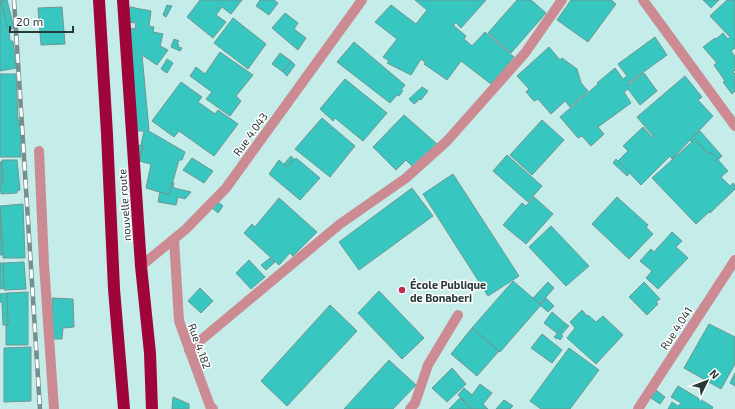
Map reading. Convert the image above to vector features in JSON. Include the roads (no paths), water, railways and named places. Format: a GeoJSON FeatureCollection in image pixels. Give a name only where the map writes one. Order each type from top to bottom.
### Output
{"type":"FeatureCollection","features":[{"type":"Feature","properties":{"kind":"highway","name":"nouvelle route"},"geometry":{"type":"LineString","coordinates":[[98,0],[107,134],[114,289],[124,409]]}},
{"type":"Feature","properties":{"kind":"highway","name":"nouvelle route"},"geometry":{"type":"LineString","coordinates":[[123,0],[141,266],[150,353],[152,409]]}},
{"type":"Feature","properties":{"kind":"street","name":"Rue 4.043"},"geometry":{"type":"LineString","coordinates":[[141,266],[186,229],[226,188],[362,0]]}},
{"type":"Feature","properties":{"kind":"street"},"geometry":{"type":"LineString","coordinates":[[189,350],[340,224],[406,178],[447,141],[525,52],[562,0]]}},
{"type":"Feature","properties":{"kind":"street"},"geometry":{"type":"LineString","coordinates":[[643,0],[735,126]]}},
{"type":"Feature","properties":{"kind":"street"},"geometry":{"type":"LineString","coordinates":[[39,151],[44,264],[54,409]]}},
{"type":"Feature","properties":{"kind":"street","name":"Rue 4.182"},"geometry":{"type":"LineString","coordinates":[[174,240],[179,321],[210,406],[213,409]]}},
{"type":"Feature","properties":{"kind":"street","name":"Rue 4.041"},"geometry":{"type":"LineString","coordinates":[[638,409],[735,260]]}},
{"type":"Feature","properties":{"kind":"street"},"geometry":{"type":"LineString","coordinates":[[410,409],[415,403],[428,365],[458,315]]}},
{"type":"Feature","properties":{"kind":"railway"},"geometry":{"type":"LineString","coordinates":[[14,0],[40,409]]}},
{"type":"Feature","properties":{"kind":"place","name":"École Publique de Bonaberi"},"geometry":{"type":"Point","coordinates":[402,290]}}]}
